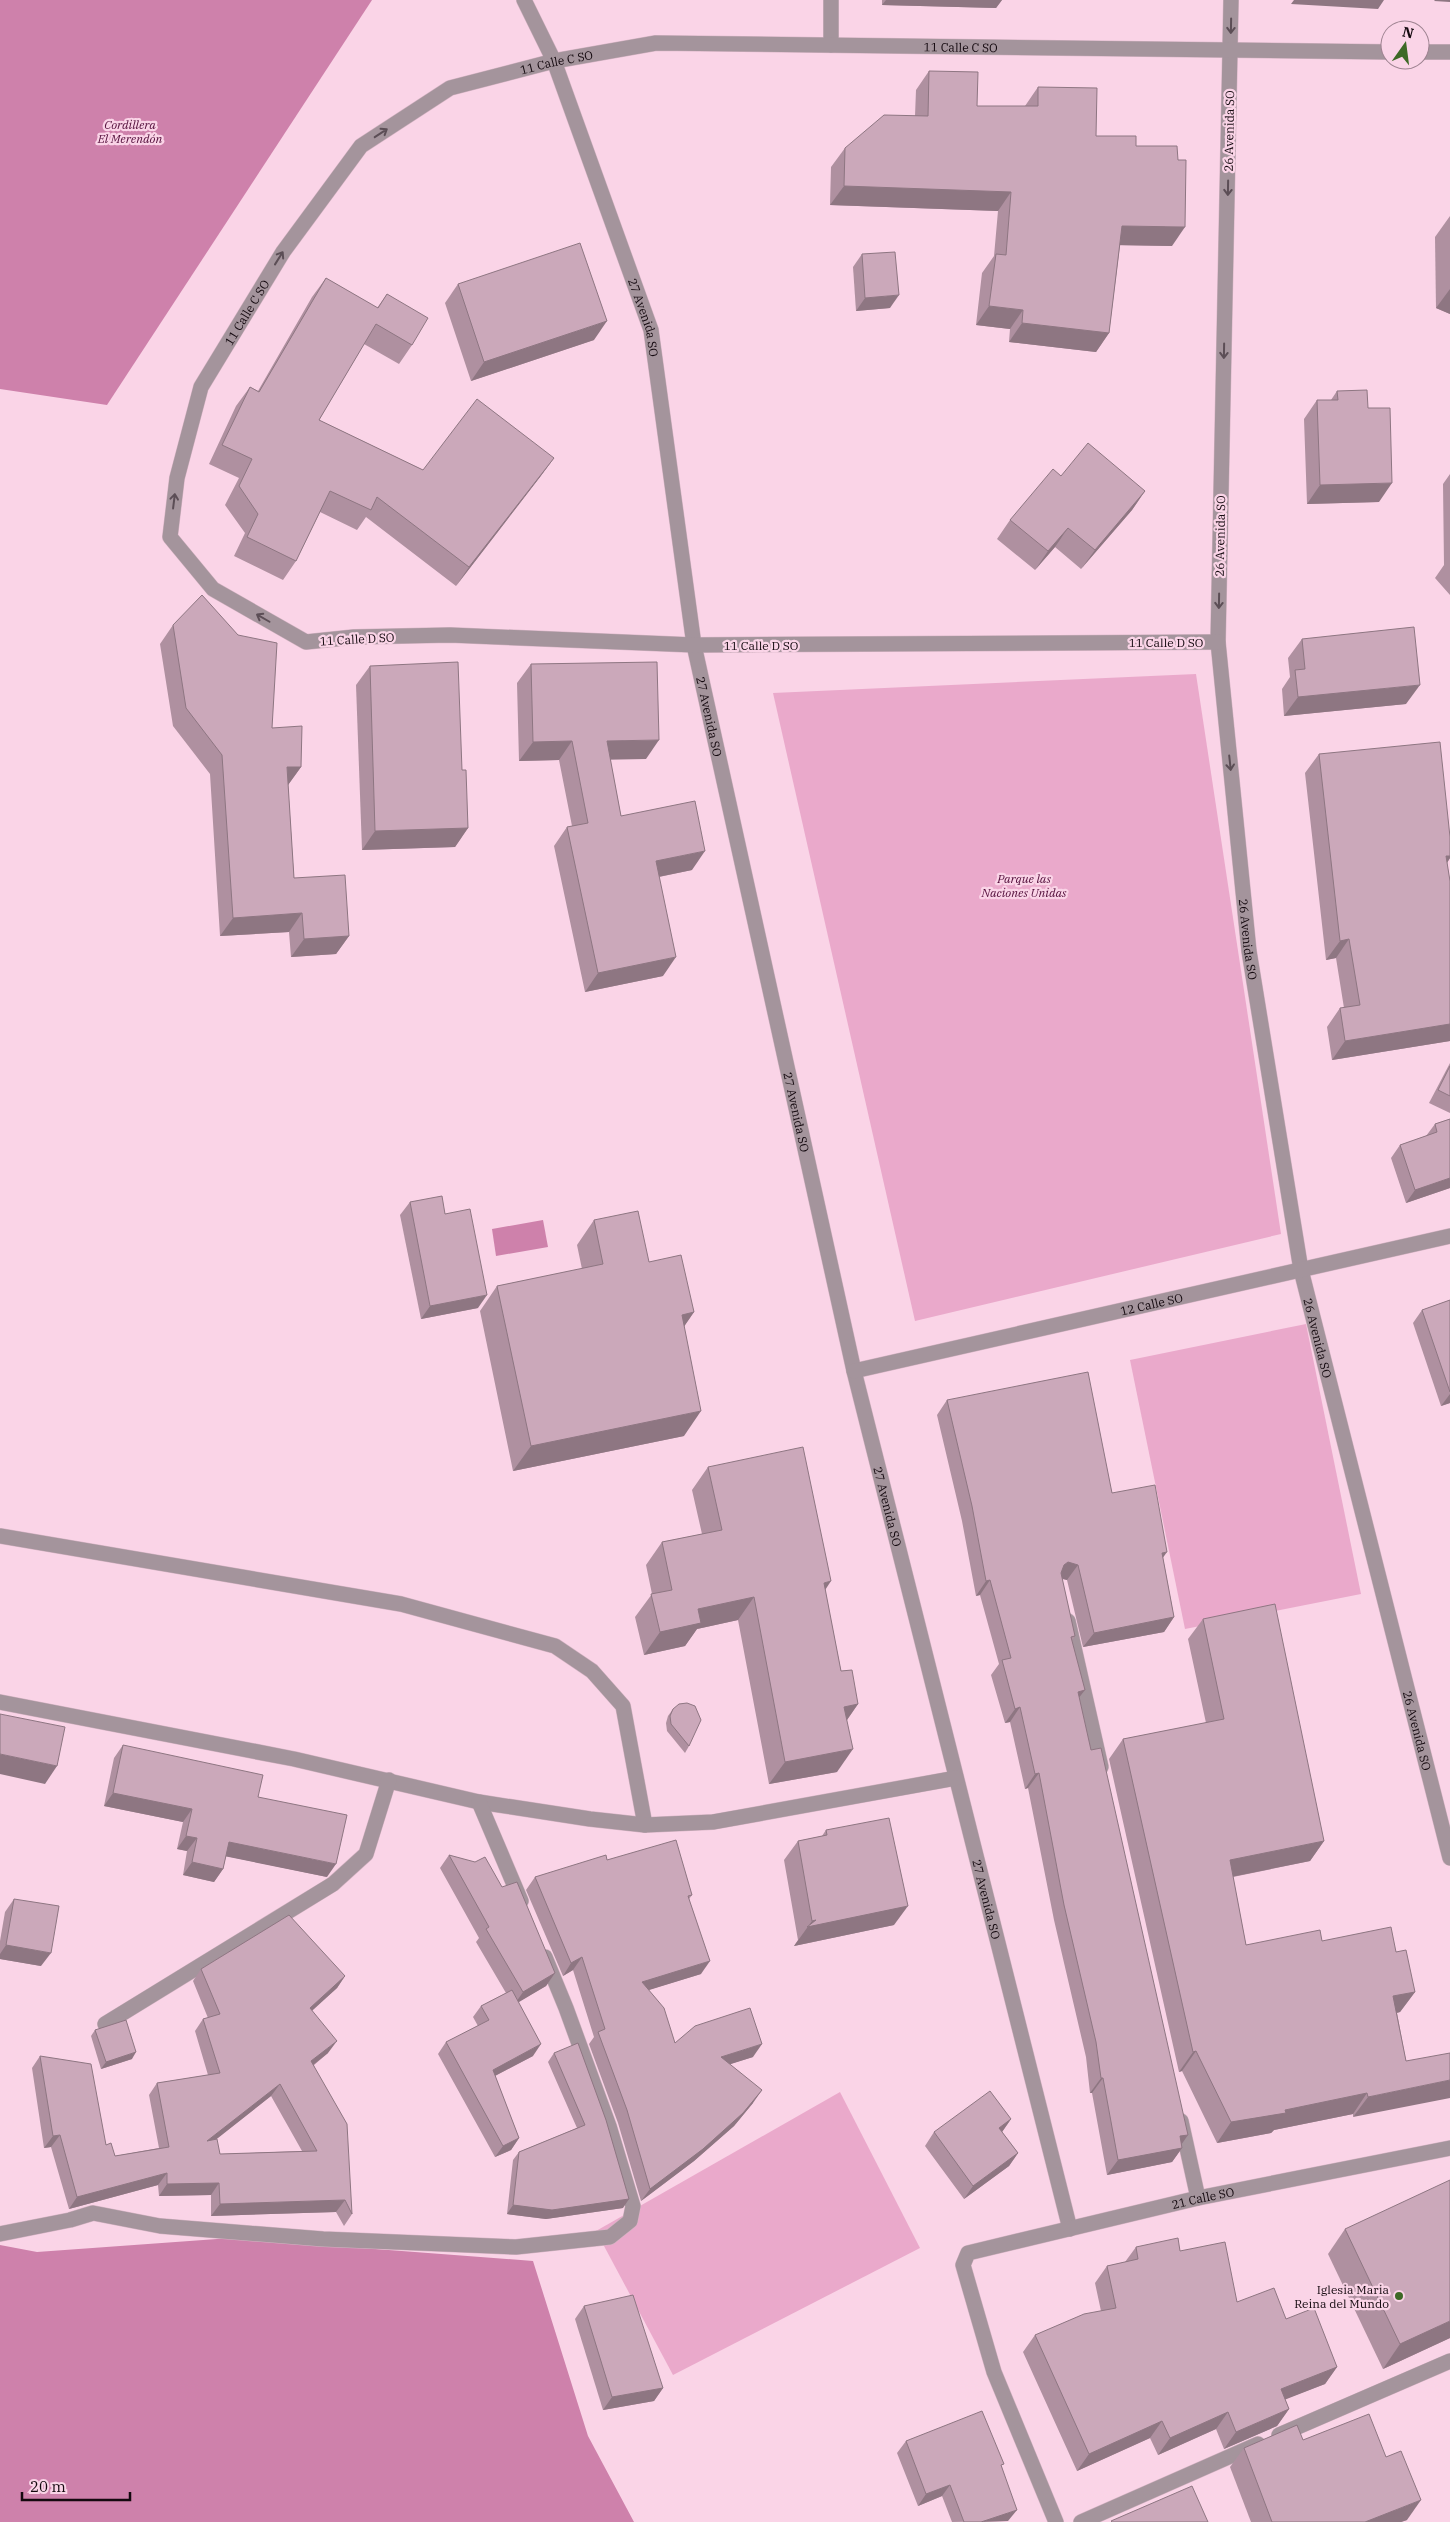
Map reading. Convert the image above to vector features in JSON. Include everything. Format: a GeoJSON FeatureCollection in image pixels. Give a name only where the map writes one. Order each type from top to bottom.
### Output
{"type":"FeatureCollection","features":[{"type":"Feature","properties":{"kind":"street","name":"27 Avenida SO"},"geometry":{"type":"LineString","coordinates":[[524,0],[554,62],[651,330],[694,646],[854,1371],[1070,2229]]}},
{"type":"Feature","properties":{"kind":"street"},"geometry":{"type":"LineString","coordinates":[[831,0],[831,44]]}},
{"type":"Feature","properties":{"kind":"street","name":"26 Avenida SO"},"geometry":{"type":"LineString","coordinates":[[1232,0],[1218,642],[1249,952],[1301,1270],[1450,1858]]}},
{"type":"Feature","properties":{"kind":"street","name":"11 Calle C SO"},"geometry":{"type":"LineString","coordinates":[[306,642],[213,589],[170,537],[177,478],[201,387],[283,252],[361,146],[450,88],[554,62],[656,43],[831,44],[1231,52],[1380,52]]}},
{"type":"Feature","properties":{"kind":"street"},"geometry":{"type":"LineString","coordinates":[[1430,52],[1450,52]]}},
{"type":"Feature","properties":{"kind":"street","name":"11 Calle D SO"},"geometry":{"type":"LineString","coordinates":[[306,642],[354,638],[450,635],[694,646],[1218,642]]}},
{"type":"Feature","properties":{"kind":"street","name":"12 Calle SO"},"geometry":{"type":"LineString","coordinates":[[854,1371],[1450,1236]]}},
{"type":"Feature","properties":{"kind":"street"},"geometry":{"type":"LineString","coordinates":[[0,1536],[401,1604],[555,1646],[592,1671],[623,1706],[646,1825]]}},
{"type":"Feature","properties":{"kind":"street"},"geometry":{"type":"LineString","coordinates":[[1064,1605],[1104,1780]]}},
{"type":"Feature","properties":{"kind":"street"},"geometry":{"type":"LineString","coordinates":[[0,1702],[294,1759],[478,1802],[590,1819],[646,1825],[713,1822],[956,1778]]}},
{"type":"Feature","properties":{"kind":"street"},"geometry":{"type":"LineString","coordinates":[[105,2024],[333,1884],[366,1854],[389,1780]]}},
{"type":"Feature","properties":{"kind":"street"},"geometry":{"type":"LineString","coordinates":[[478,1802],[528,1918]]}},
{"type":"Feature","properties":{"kind":"street"},"geometry":{"type":"LineString","coordinates":[[0,2234],[70,2220],[93,2213],[160,2226],[323,2239],[516,2247],[610,2237],[630,2221],[633,2206],[609,2126],[566,2008],[539,1945]]}},
{"type":"Feature","properties":{"kind":"street"},"geometry":{"type":"LineString","coordinates":[[1178,2110],[1198,2198]]}},
{"type":"Feature","properties":{"kind":"street","name":"21 Calle SO"},"geometry":{"type":"LineString","coordinates":[[1056,2522],[994,2372],[963,2264],[968,2253],[1198,2198],[1450,2148]]}},
{"type":"Feature","properties":{"kind":"street"},"geometry":{"type":"LineString","coordinates":[[1081,2522],[1450,2361]]}},
{"type":"Feature","properties":{"kind":"green space","name":"Parque las Naciones Unidas"},"geometry":{"type":"Polygon","coordinates":[[[1196,674],[1281,1234],[915,1321],[773,693],[1196,674]]]}},
{"type":"Feature","properties":{"kind":"green space"},"geometry":{"type":"Polygon","coordinates":[[[1306,1324],[1361,1594],[1185,1629],[1130,1360],[1306,1324]]]}},
{"type":"Feature","properties":{"kind":"green space"},"geometry":{"type":"Polygon","coordinates":[[[840,2092],[920,2248],[673,2375],[596,2231],[840,2092]]]}},
{"type":"Feature","properties":{"kind":"shaded area","name":"Cordillera El Merendón"},"geometry":{"type":"Polygon","coordinates":[[[0,0],[372,0],[107,405],[0,389],[0,0]]]}},
{"type":"Feature","properties":{"kind":"shaded area"},"geometry":{"type":"Polygon","coordinates":[[[543,1220],[548,1247],[496,1256],[492,1229],[543,1220]]]}},
{"type":"Feature","properties":{"kind":"shaded area"},"geometry":{"type":"Polygon","coordinates":[[[231,2238],[533,2261],[588,2436],[634,2522],[0,2522],[0,2245],[37,2252],[231,2238]]]}},
{"type":"Feature","properties":{"kind":"building"},"geometry":{"type":"Polygon","coordinates":[[[929,71],[978,72],[977,106],[1038,106],[1038,87],[1097,88],[1096,136],[1136,136],[1136,146],[1177,146],[1178,160],[1186,160],[1185,227],[1122,226],[1109,333],[1022,323],[1023,310],[989,306],[996,254],[1006,255],[1011,192],[844,186],[845,148],[884,115],[928,116],[929,71]]]}},
{"type":"Feature","properties":{"kind":"building"},"geometry":{"type":"Polygon","coordinates":[[[580,243],[607,321],[484,362],[458,284],[580,243]]]}},
{"type":"Feature","properties":{"kind":"building"},"geometry":{"type":"Polygon","coordinates":[[[895,252],[899,295],[865,298],[862,254],[895,252]]]}},
{"type":"Feature","properties":{"kind":"building"},"geometry":{"type":"Polygon","coordinates":[[[326,278],[378,308],[387,294],[428,318],[412,345],[376,324],[319,420],[423,470],[477,399],[554,458],[469,567],[377,497],[371,510],[330,491],[296,561],[247,537],[258,514],[239,486],[252,459],[222,445],[250,387],[259,392],[326,278]]]}},
{"type":"Feature","properties":{"kind":"building"},"geometry":{"type":"Polygon","coordinates":[[[1367,390],[1368,408],[1390,408],[1392,483],[1320,485],[1317,400],[1338,400],[1337,391],[1367,390]]]}},
{"type":"Feature","properties":{"kind":"building"},"geometry":{"type":"Polygon","coordinates":[[[1088,443],[1145,491],[1095,550],[1068,528],[1048,551],[1010,520],[1053,469],[1061,476],[1088,443]]]}},
{"type":"Feature","properties":{"kind":"building"},"geometry":{"type":"Polygon","coordinates":[[[202,595],[238,635],[277,643],[272,728],[302,726],[301,767],[287,767],[294,878],[345,875],[349,936],[304,939],[302,913],[233,918],[222,755],[186,708],[173,625],[202,595]]]}},
{"type":"Feature","properties":{"kind":"building"},"geometry":{"type":"Polygon","coordinates":[[[1414,627],[1420,685],[1298,697],[1295,670],[1305,669],[1302,639],[1414,627]]]}},
{"type":"Feature","properties":{"kind":"building"},"geometry":{"type":"Polygon","coordinates":[[[458,662],[462,770],[466,770],[468,828],[375,831],[370,666],[458,662]]]}},
{"type":"Feature","properties":{"kind":"building"},"geometry":{"type":"Polygon","coordinates":[[[657,662],[659,740],[607,741],[621,816],[695,801],[705,851],[656,861],[676,957],[598,973],[567,827],[588,823],[572,741],[533,742],[531,664],[657,662]]]}},
{"type":"Feature","properties":{"kind":"building"},"geometry":{"type":"Polygon","coordinates":[[[1440,742],[1450,837],[1450,856],[1446,856],[1450,881],[1450,1024],[1345,1041],[1340,1008],[1360,1005],[1349,939],[1340,941],[1319,754],[1440,742]]]}},
{"type":"Feature","properties":{"kind":"building"},"geometry":{"type":"Polygon","coordinates":[[[1450,1066],[1450,1096],[1438,1090],[1450,1066]]]}},
{"type":"Feature","properties":{"kind":"building"},"geometry":{"type":"Polygon","coordinates":[[[1450,1119],[1450,1178],[1415,1190],[1400,1145],[1437,1132],[1435,1124],[1450,1119]]]}},
{"type":"Feature","properties":{"kind":"building"},"geometry":{"type":"Polygon","coordinates":[[[442,1196],[445,1214],[470,1209],[487,1295],[430,1306],[410,1202],[442,1196]]]}},
{"type":"Feature","properties":{"kind":"building"},"geometry":{"type":"Polygon","coordinates":[[[638,1211],[649,1262],[681,1255],[694,1312],[682,1315],[701,1411],[531,1446],[497,1286],[603,1264],[594,1220],[638,1211]]]}},
{"type":"Feature","properties":{"kind":"building"},"geometry":{"type":"Polygon","coordinates":[[[1450,1300],[1450,1392],[1422,1310],[1450,1300]]]}},
{"type":"Feature","properties":{"kind":"building"},"geometry":{"type":"Polygon","coordinates":[[[1088,1372],[1112,1493],[1155,1485],[1167,1552],[1162,1553],[1174,1617],[1094,1633],[1078,1565],[1068,1562],[1064,1565],[1061,1573],[1075,1636],[1071,1637],[1085,1690],[1078,1692],[1091,1750],[1101,1748],[1188,2135],[1180,2136],[1182,2148],[1118,2160],[1103,2078],[1101,2078],[1096,2042],[1064,1905],[1039,1773],[1035,1774],[1020,1707],[1015,1709],[1002,1660],[1011,1658],[990,1580],[986,1581],[972,1506],[947,1400],[1088,1372]]]}},
{"type":"Feature","properties":{"kind":"building"},"geometry":{"type":"Polygon","coordinates":[[[803,1447],[831,1581],[824,1583],[841,1671],[852,1670],[858,1704],[844,1707],[853,1749],[785,1762],[754,1597],[698,1609],[701,1623],[660,1632],[651,1594],[672,1590],[662,1542],[722,1530],[708,1467],[803,1447]]]}},
{"type":"Feature","properties":{"kind":"building"},"geometry":{"type":"Polygon","coordinates":[[[1275,1604],[1324,1841],[1230,1860],[1246,1945],[1320,1930],[1322,1941],[1391,1927],[1396,1952],[1406,1950],[1415,1992],[1393,1996],[1406,2061],[1450,2053],[1450,2080],[1368,2097],[1367,2093],[1285,2110],[1286,2113],[1231,2122],[1196,2051],[1193,2052],[1123,1739],[1224,1719],[1203,1619],[1275,1604]]]}},
{"type":"Feature","properties":{"kind":"building"},"geometry":{"type":"Polygon","coordinates":[[[687,1703],[695,1706],[701,1720],[689,1746],[671,1724],[670,1716],[673,1709],[679,1704],[687,1703]]]}},
{"type":"Feature","properties":{"kind":"building"},"geometry":{"type":"Polygon","coordinates":[[[0,1714],[65,1727],[57,1766],[0,1754],[0,1714]]]}},
{"type":"Feature","properties":{"kind":"building"},"geometry":{"type":"Polygon","coordinates":[[[123,1745],[263,1775],[258,1797],[347,1815],[336,1864],[229,1842],[223,1869],[192,1862],[197,1838],[186,1836],[192,1809],[113,1793],[123,1745]]]}},
{"type":"Feature","properties":{"kind":"building"},"geometry":{"type":"Polygon","coordinates":[[[889,1818],[908,1906],[807,1927],[816,1920],[812,1921],[798,1841],[827,1835],[826,1830],[889,1818]]]}},
{"type":"Feature","properties":{"kind":"building"},"geometry":{"type":"Polygon","coordinates":[[[676,1840],[692,1895],[688,1896],[710,1961],[642,1982],[664,2008],[675,2043],[695,2026],[750,2008],[762,2044],[721,2057],[762,2090],[743,2113],[703,2149],[650,2189],[627,2110],[598,2032],[605,2029],[582,1957],[571,1963],[535,1877],[606,1855],[607,1860],[676,1840]]]}},
{"type":"Feature","properties":{"kind":"building"},"geometry":{"type":"Polygon","coordinates":[[[449,1855],[475,1862],[485,1857],[502,1887],[517,1882],[555,1973],[523,1992],[486,1929],[489,1927],[449,1855]]]}},
{"type":"Feature","properties":{"kind":"building"},"geometry":{"type":"Polygon","coordinates":[[[14,1899],[59,1906],[51,1953],[6,1945],[14,1899]]]}},
{"type":"Feature","properties":{"kind":"building"},"geometry":{"type":"Polygon","coordinates":[[[289,1915],[345,1976],[310,2008],[337,2041],[311,2061],[347,2124],[352,2214],[345,2200],[220,2204],[219,2183],[167,2184],[167,2173],[77,2197],[60,2135],[53,2136],[40,2056],[91,2064],[106,2145],[111,2143],[115,2156],[169,2147],[157,2083],[220,2073],[203,2019],[220,2014],[201,1969],[289,1915]],[[280,2084],[207,2141],[217,2139],[220,2154],[317,2151],[280,2084]]]}},
{"type":"Feature","properties":{"kind":"building"},"geometry":{"type":"Polygon","coordinates":[[[512,1990],[541,2044],[493,2070],[519,2138],[503,2146],[446,2042],[489,2020],[481,2006],[512,1990]]]}},
{"type":"Feature","properties":{"kind":"building"},"geometry":{"type":"Polygon","coordinates":[[[126,2020],[136,2052],[106,2062],[95,2030],[126,2020]]]}},
{"type":"Feature","properties":{"kind":"building"},"geometry":{"type":"Polygon","coordinates":[[[578,2043],[606,2120],[629,2199],[552,2210],[513,2205],[519,2152],[585,2125],[554,2053],[578,2043]]]}},
{"type":"Feature","properties":{"kind":"building"},"geometry":{"type":"Polygon","coordinates":[[[990,2091],[1011,2119],[999,2128],[1018,2153],[973,2186],[934,2132],[990,2091]]]}},
{"type":"Feature","properties":{"kind":"building","name":"Iglesia Maria Reina del Mundo"},"geometry":{"type":"Polygon","coordinates":[[[1450,2180],[1450,2321],[1400,2344],[1345,2229],[1450,2180]]]}},
{"type":"Feature","properties":{"kind":"building"},"geometry":{"type":"Polygon","coordinates":[[[1178,2238],[1180,2251],[1225,2242],[1237,2302],[1274,2288],[1286,2319],[1314,2308],[1337,2367],[1281,2389],[1289,2409],[1236,2432],[1228,2412],[1170,2438],[1162,2421],[1089,2454],[1035,2335],[1084,2314],[1116,2308],[1107,2266],[1138,2259],[1136,2247],[1178,2238]]]}},
{"type":"Feature","properties":{"kind":"building"},"geometry":{"type":"Polygon","coordinates":[[[633,2295],[663,2388],[612,2397],[584,2306],[633,2295]]]}},
{"type":"Feature","properties":{"kind":"building"},"geometry":{"type":"Polygon","coordinates":[[[982,2411],[1004,2464],[1001,2465],[1017,2510],[981,2522],[964,2522],[950,2485],[926,2494],[906,2441],[982,2411]]]}},
{"type":"Feature","properties":{"kind":"building"},"geometry":{"type":"Polygon","coordinates":[[[1369,2414],[1386,2457],[1401,2451],[1421,2500],[1365,2522],[1272,2522],[1244,2448],[1297,2425],[1303,2440],[1369,2414]]]}},
{"type":"Feature","properties":{"kind":"building"},"geometry":{"type":"Polygon","coordinates":[[[1192,2486],[1208,2522],[1111,2521],[1192,2486]]]}},
{"type":"Feature","properties":{"kind":"place","name":"Iglesia Maria Reina del Mundo"},"geometry":{"type":"Point","coordinates":[1399,2296]}}]}
